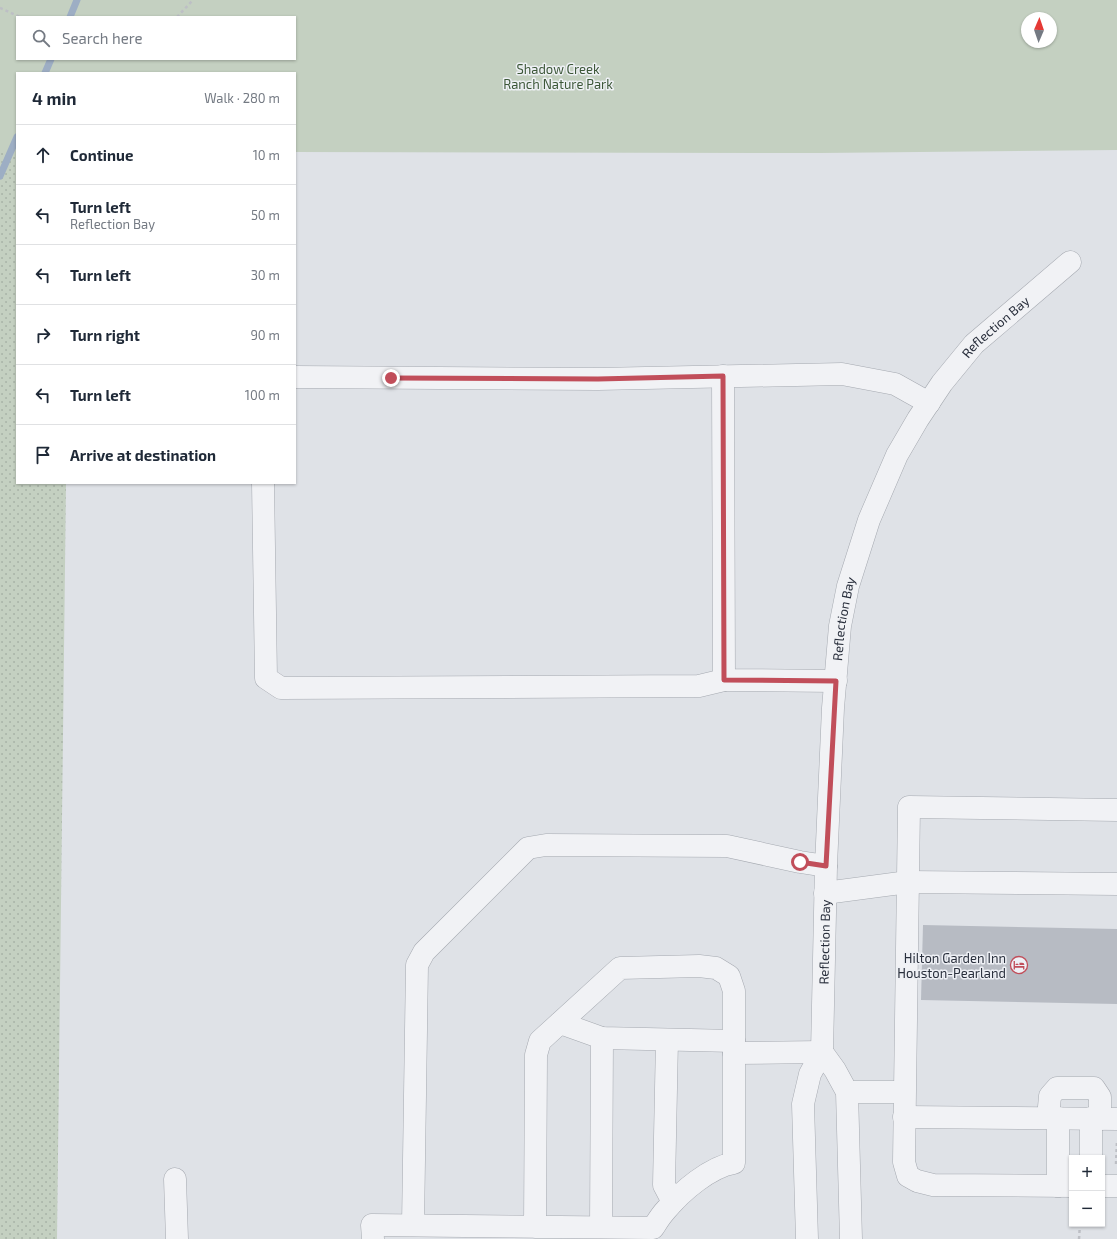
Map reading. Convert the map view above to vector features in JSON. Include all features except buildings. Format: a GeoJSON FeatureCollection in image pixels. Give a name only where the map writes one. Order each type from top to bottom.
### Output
{"type":"FeatureCollection","features":[{"type":"Feature","properties":{"kind":"street","name":"Reflection Bay"},"geometry":{"type":"LineString","coordinates":[[807,1239],[803,1104],[810,1074],[822,1052],[826,866],[836,681],[840,626],[848,586],[869,520],[897,455],[918,419],[942,383],[974,344],[1070,262]]}},
{"type":"Feature","properties":{"kind":"street"},"geometry":{"type":"LineString","coordinates":[[296,378],[598,379],[842,374],[895,384],[929,403]]}},
{"type":"Feature","properties":{"kind":"street"},"geometry":{"type":"LineString","coordinates":[[723,376],[724,680]]}},
{"type":"Feature","properties":{"kind":"street"},"geometry":{"type":"LineString","coordinates":[[263,484],[266,678],[281,688],[699,686],[724,680],[836,681]]}},
{"type":"Feature","properties":{"kind":"street"},"geometry":{"type":"LineString","coordinates":[[1092,1155],[1103,1119],[1100,1097],[1094,1088],[1057,1088],[1050,1096],[1065,1186],[933,1185],[917,1181],[908,1176],[904,1162],[904,1092],[909,807],[1117,810]]}},
{"type":"Feature","properties":{"kind":"street"},"geometry":{"type":"LineString","coordinates":[[412,1225],[417,965],[424,952],[528,848],[546,845],[727,846],[800,862],[826,866]]}},
{"type":"Feature","properties":{"kind":"street"},"geometry":{"type":"LineString","coordinates":[[826,893],[908,882],[1117,884]]}},
{"type":"Feature","properties":{"kind":"street"},"geometry":{"type":"LineString","coordinates":[[373,1239],[372,1225],[535,1227],[601,1227],[653,1228],[665,1210],[680,1195],[702,1177],[725,1164],[734,1163],[734,991],[729,976],[716,968],[700,966],[620,968],[540,1042],[536,1055],[535,1227]]}},
{"type":"Feature","properties":{"kind":"street"},"geometry":{"type":"LineString","coordinates":[[560,1023],[602,1038],[667,1040],[734,1047],[822,1052],[835,1070],[847,1092],[851,1239]]}},
{"type":"Feature","properties":{"kind":"street"},"geometry":{"type":"LineString","coordinates":[[601,1227],[602,1038]]}},
{"type":"Feature","properties":{"kind":"street"},"geometry":{"type":"LineString","coordinates":[[667,1040],[664,1185],[673,1202]]}},
{"type":"Feature","properties":{"kind":"street"},"geometry":{"type":"LineString","coordinates":[[847,1092],[904,1092]]}},
{"type":"Feature","properties":{"kind":"street"},"geometry":{"type":"LineString","coordinates":[[904,1117],[1103,1119]]}},
{"type":"Feature","properties":{"kind":"street"},"geometry":{"type":"LineString","coordinates":[[175,1179],[177,1239]]}},
{"type":"Feature","properties":{"kind":"street"},"geometry":{"type":"LineString","coordinates":[[1105,1186],[1117,1186]]}},
{"type":"Feature","properties":{"kind":"path"},"geometry":{"type":"LineString","coordinates":[[179,16],[193,0]]}},
{"type":"Feature","properties":{"kind":"path"},"geometry":{"type":"LineString","coordinates":[[0,8],[18,16]]}},
{"type":"Feature","properties":{"kind":"path"},"geometry":{"type":"LineString","coordinates":[[1079,1239],[1080,1227]]}},
{"type":"Feature","properties":{"kind":"green space","name":"Shadow Creek Ranch Nature Park"},"geometry":{"type":"Polygon","coordinates":[[[0,0],[1117,0],[1117,150],[821,153],[296,152],[296,72],[16,72],[16,151],[0,151],[0,0]]]}},
{"type":"Feature","properties":{"kind":"green space"},"geometry":{"type":"Polygon","coordinates":[[[0,151],[16,151],[16,484],[66,484],[57,1239],[0,1239],[0,151]]]}},
{"type":"Feature","properties":{"kind":"waterway"},"geometry":{"type":"LineString","coordinates":[[70,16],[77,0]]}},
{"type":"Feature","properties":{"kind":"waterway"},"geometry":{"type":"LineString","coordinates":[[45,72],[51,60]]}},
{"type":"Feature","properties":{"kind":"waterway"},"geometry":{"type":"LineString","coordinates":[[0,176],[16,139]]}},
{"type":"Feature","properties":{"kind":"place","name":"Hilton Garden Inn Houston-Pearland"},"geometry":{"type":"Point","coordinates":[1019,965]}},
{"type":"Feature","properties":{"kind":"route"},"geometry":{"type":"LineString","coordinates":[[391,378],[598,379],[723,376],[724,680],[836,681],[833,708],[826,866],[800,862]]}}]}
